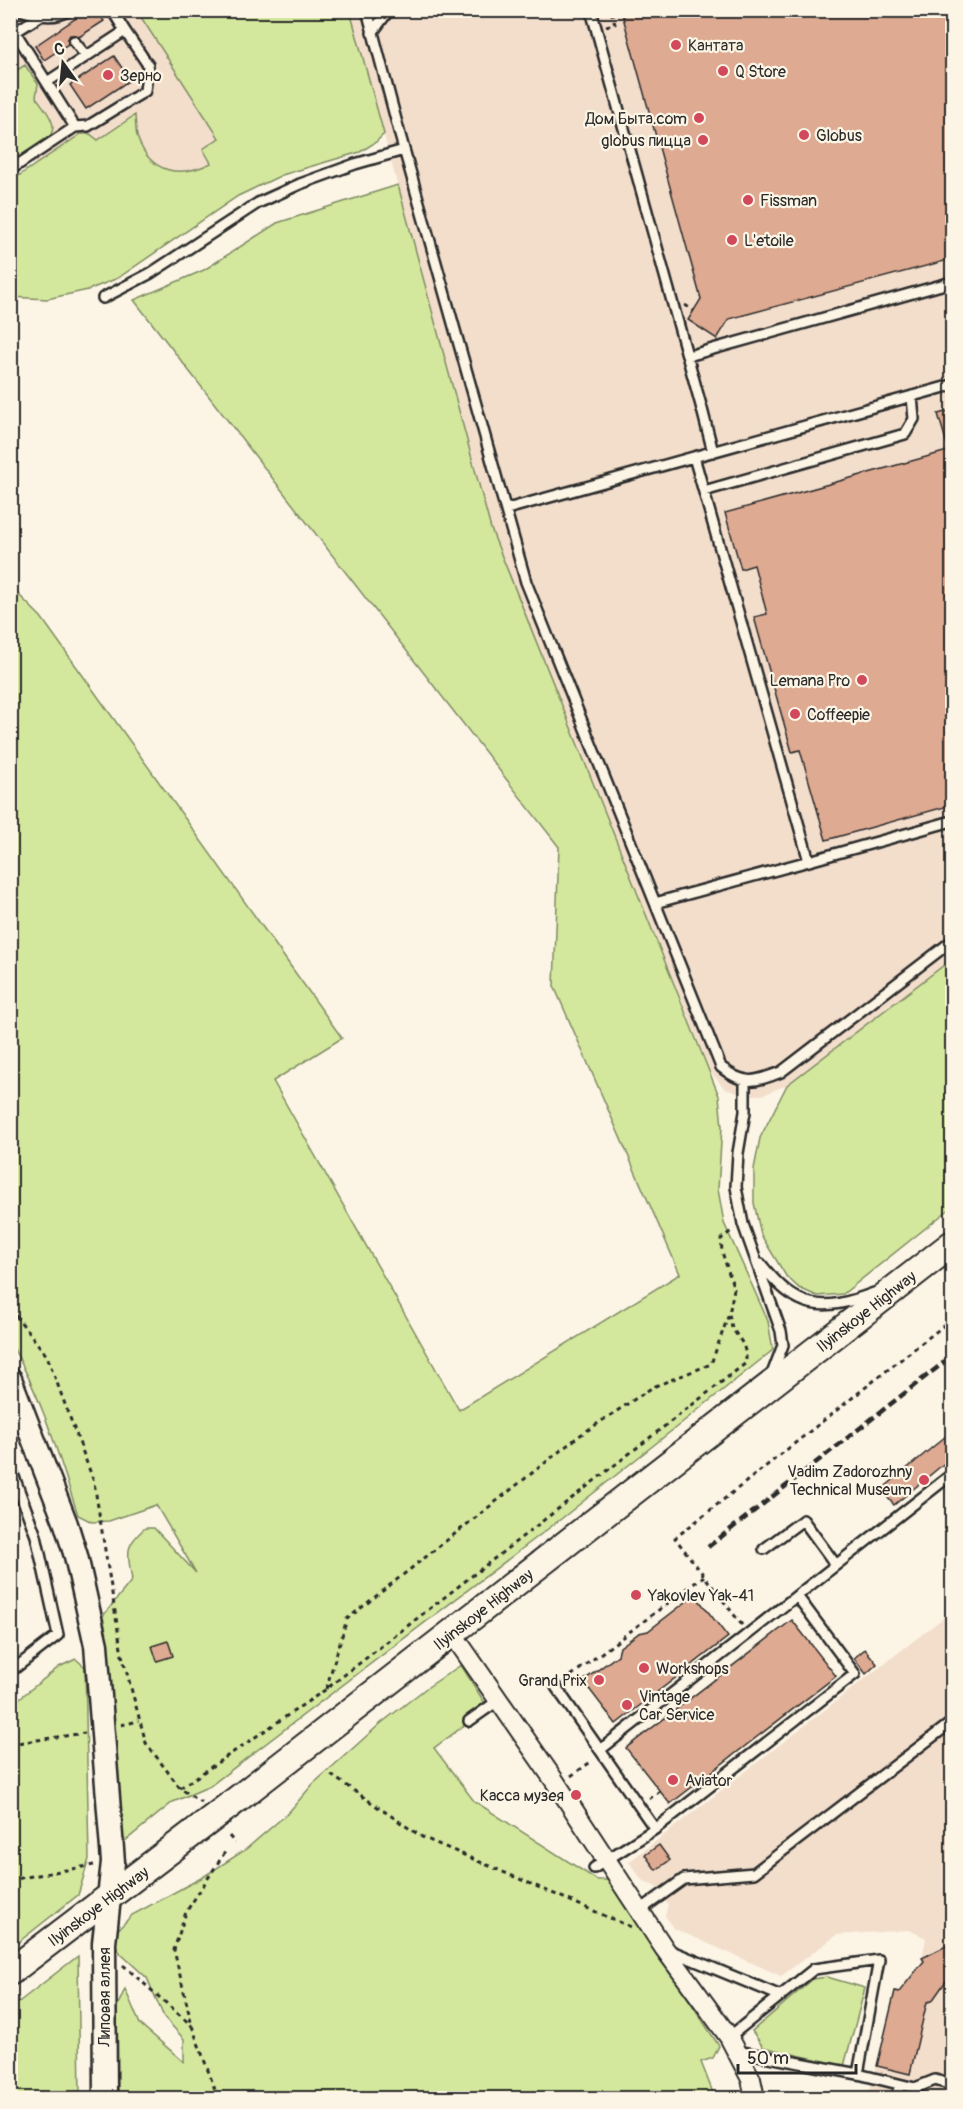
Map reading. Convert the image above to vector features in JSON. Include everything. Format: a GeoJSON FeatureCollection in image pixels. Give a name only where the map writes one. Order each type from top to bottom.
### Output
{"type":"FeatureCollection","features":[{"type":"Feature","properties":{"kind":"main road","name":"Ilyinskoye Highway"},"geometry":{"type":"LineString","coordinates":[[10,1972],[453,1633],[952,1244]]}},
{"type":"Feature","properties":{"kind":"street","name":"Липовая аллея"},"geometry":{"type":"LineString","coordinates":[[10,1378],[76,1556],[96,1645],[113,1862],[104,1943],[105,2098]]}},
{"type":"Feature","properties":{"kind":"street"},"geometry":{"type":"LineString","coordinates":[[453,1633],[499,1700],[600,1864],[639,1911],[733,2044],[751,2079],[754,2098]]}},
{"type":"Feature","properties":{"kind":"lane"},"geometry":{"type":"LineString","coordinates":[[20,10],[40,16],[60,16],[70,10]]}},
{"type":"Feature","properties":{"kind":"lane"},"geometry":{"type":"LineString","coordinates":[[10,170],[75,127],[88,126],[145,90],[148,65],[112,10]]}},
{"type":"Feature","properties":{"kind":"lane"},"geometry":{"type":"LineString","coordinates":[[367,10],[404,150],[526,582],[722,1067],[733,1077],[745,1081],[760,1080],[781,1072],[952,941]]}},
{"type":"Feature","properties":{"kind":"lane"},"geometry":{"type":"LineString","coordinates":[[372,33],[389,10]]}},
{"type":"Feature","properties":{"kind":"lane"},"geometry":{"type":"LineString","coordinates":[[591,10],[713,452]]}},
{"type":"Feature","properties":{"kind":"lane"},"geometry":{"type":"LineString","coordinates":[[40,16],[13,32],[75,127]]}},
{"type":"Feature","properties":{"kind":"lane"},"geometry":{"type":"LineString","coordinates":[[60,16],[64,26]]}},
{"type":"Feature","properties":{"kind":"lane"},"geometry":{"type":"LineString","coordinates":[[47,82],[125,31]]}},
{"type":"Feature","properties":{"kind":"lane"},"geometry":{"type":"LineString","coordinates":[[74,41],[86,56]]}},
{"type":"Feature","properties":{"kind":"lane"},"geometry":{"type":"LineString","coordinates":[[103,298],[151,273],[258,203],[333,172],[404,150]]}},
{"type":"Feature","properties":{"kind":"lane"},"geometry":{"type":"LineString","coordinates":[[688,356],[952,282]]}},
{"type":"Feature","properties":{"kind":"lane"},"geometry":{"type":"LineString","coordinates":[[507,509],[952,385]]}},
{"type":"Feature","properties":{"kind":"lane"},"geometry":{"type":"LineString","coordinates":[[704,491],[905,434],[914,418],[912,396]]}},
{"type":"Feature","properties":{"kind":"lane"},"geometry":{"type":"LineString","coordinates":[[694,457],[809,861]]}},
{"type":"Feature","properties":{"kind":"lane"},"geometry":{"type":"LineString","coordinates":[[655,903],[952,821]]}},
{"type":"Feature","properties":{"kind":"lane"},"geometry":{"type":"LineString","coordinates":[[745,1081],[745,1112],[738,1154],[736,1187],[743,1224],[777,1318],[783,1345],[765,1390]]}},
{"type":"Feature","properties":{"kind":"lane"},"geometry":{"type":"LineString","coordinates":[[756,1258],[777,1284],[788,1293],[802,1301],[818,1305],[834,1305],[903,1282]]}},
{"type":"Feature","properties":{"kind":"lane"},"geometry":{"type":"LineString","coordinates":[[10,1466],[36,1536],[58,1635],[10,1672]]}},
{"type":"Feature","properties":{"kind":"lane"},"geometry":{"type":"LineString","coordinates":[[600,1750],[952,1474]]}},
{"type":"Feature","properties":{"kind":"lane"},"geometry":{"type":"LineString","coordinates":[[764,1549],[803,1520],[836,1565]]}},
{"type":"Feature","properties":{"kind":"lane"},"geometry":{"type":"LineString","coordinates":[[600,1864],[655,1829],[855,1674],[797,1596]]}},
{"type":"Feature","properties":{"kind":"lane"},"geometry":{"type":"LineString","coordinates":[[556,1687],[655,1829]]}},
{"type":"Feature","properties":{"kind":"lane"},"geometry":{"type":"LineString","coordinates":[[469,1721],[499,1700]]}},
{"type":"Feature","properties":{"kind":"lane"},"geometry":{"type":"LineString","coordinates":[[639,1911],[684,1878],[754,1873],[952,1722]]}},
{"type":"Feature","properties":{"kind":"lane"},"geometry":{"type":"LineString","coordinates":[[664,1948],[781,1996]]}},
{"type":"Feature","properties":{"kind":"lane"},"geometry":{"type":"LineString","coordinates":[[733,2044],[781,1996],[814,1969],[879,1960],[858,2074]]}},
{"type":"Feature","properties":{"kind":"lane"},"geometry":{"type":"LineString","coordinates":[[733,2044],[915,2088],[935,2080],[952,2085]]}},
{"type":"Feature","properties":{"kind":"lane"},"geometry":{"type":"LineString","coordinates":[[896,2098],[900,2085]]}},
{"type":"Feature","properties":{"kind":"path"},"geometry":{"type":"LineString","coordinates":[[325,1690],[347,1619],[579,1436],[653,1387],[711,1364],[729,1314],[734,1289],[722,1252],[721,1239],[743,1224]]}},
{"type":"Feature","properties":{"kind":"path"},"geometry":{"type":"LineString","coordinates":[[10,1308],[46,1356],[94,1482],[122,1655],[146,1743],[180,1788],[205,1804]]}},
{"type":"Feature","properties":{"kind":"path"},"geometry":{"type":"LineString","coordinates":[[180,1788],[325,1690],[746,1363],[743,1344],[732,1328],[729,1314]]}},
{"type":"Feature","properties":{"kind":"path"},"geometry":{"type":"LineString","coordinates":[[749,1634],[675,1538],[952,1319]]}},
{"type":"Feature","properties":{"kind":"path"},"geometry":{"type":"LineString","coordinates":[[556,1687],[704,1576]]}},
{"type":"Feature","properties":{"kind":"path"},"geometry":{"type":"LineString","coordinates":[[10,1744],[104,1730],[140,1721]]}},
{"type":"Feature","properties":{"kind":"path"},"geometry":{"type":"LineString","coordinates":[[331,1775],[422,1837],[633,1928]]}},
{"type":"Feature","properties":{"kind":"path"},"geometry":{"type":"LineString","coordinates":[[230,1836],[235,1843]]}},
{"type":"Feature","properties":{"kind":"path"},"geometry":{"type":"LineString","coordinates":[[218,2098],[192,2026],[174,1950],[186,1912],[225,1852]]}},
{"type":"Feature","properties":{"kind":"path"},"geometry":{"type":"LineString","coordinates":[[10,1880],[113,1862]]}},
{"type":"Feature","properties":{"kind":"path"},"geometry":{"type":"LineString","coordinates":[[104,1943],[128,1971],[192,2026]]}},
{"type":"Feature","properties":{"kind":"shaded area"},"geometry":{"type":"Polygon","coordinates":[[[17,10],[152,11],[236,146],[172,185],[39,171],[11,117],[11,14],[17,10]]]}},
{"type":"Feature","properties":{"kind":"shaded area"},"geometry":{"type":"Polygon","coordinates":[[[350,11],[952,11],[952,959],[787,1085],[763,1095],[744,1095],[725,1089],[711,1073],[491,529],[350,11]]]}},
{"type":"Feature","properties":{"kind":"shaded area"},"geometry":{"type":"Polygon","coordinates":[[[952,1611],[952,2098],[867,2098],[895,1991],[899,1992],[923,1961],[926,1938],[909,1930],[837,1935],[781,1976],[675,1929],[665,1916],[668,1905],[656,1887],[642,1880],[629,1862],[952,1611]]]}},
{"type":"Feature","properties":{"kind":"green space"},"geometry":{"type":"Polygon","coordinates":[[[137,11],[350,11],[384,134],[360,152],[282,175],[238,196],[118,278],[88,290],[47,299],[11,297],[11,181],[81,134],[90,134],[98,140],[135,115],[138,139],[151,160],[159,166],[178,171],[200,168],[211,163],[203,149],[219,138],[137,11]]]}},
{"type":"Feature","properties":{"kind":"green space"},"geometry":{"type":"Polygon","coordinates":[[[25,65],[38,84],[36,97],[49,115],[53,129],[46,141],[39,147],[11,163],[11,74],[25,65]]]}},
{"type":"Feature","properties":{"kind":"green space"},"geometry":{"type":"Polygon","coordinates":[[[398,185],[491,529],[719,1096],[722,1127],[718,1189],[724,1223],[768,1321],[773,1350],[561,1519],[210,1786],[173,1802],[125,1841],[118,1826],[98,1622],[132,1580],[129,1564],[130,1546],[145,1528],[154,1528],[196,1573],[156,1505],[109,1521],[92,1522],[78,1515],[41,1406],[11,1344],[10,586],[41,617],[342,1038],[273,1081],[459,1410],[680,1274],[554,986],[559,847],[134,300],[204,270],[277,223],[398,185]]]}},
{"type":"Feature","properties":{"kind":"green space"},"geometry":{"type":"Polygon","coordinates":[[[952,959],[952,1207],[843,1294],[817,1296],[799,1288],[786,1276],[761,1235],[754,1203],[754,1169],[760,1138],[787,1085],[952,959]]]}},
{"type":"Feature","properties":{"kind":"green space"},"geometry":{"type":"Polygon","coordinates":[[[76,1659],[85,1667],[89,1859],[78,1895],[11,1948],[11,1705],[59,1667],[76,1659]]]}},
{"type":"Feature","properties":{"kind":"green space"},"geometry":{"type":"Polygon","coordinates":[[[461,1665],[488,1708],[434,1748],[474,1801],[597,1880],[611,1880],[719,2046],[713,2058],[701,2062],[715,2098],[118,2098],[117,2007],[125,1989],[140,2024],[184,2062],[184,2039],[164,2017],[147,1978],[121,1954],[110,1938],[132,1915],[203,1877],[245,1850],[288,1813],[313,1784],[380,1724],[461,1665]]]}},
{"type":"Feature","properties":{"kind":"green space"},"geometry":{"type":"Polygon","coordinates":[[[78,1956],[80,2098],[11,2098],[11,2008],[78,1956]]]}},
{"type":"Feature","properties":{"kind":"green space"},"geometry":{"type":"Polygon","coordinates":[[[827,1977],[865,1988],[844,2066],[763,2047],[752,2031],[813,1979],[827,1977]]]}},
{"type":"Feature","properties":{"kind":"building"},"geometry":{"type":"Polygon","coordinates":[[[88,10],[97,10],[104,21],[79,37],[70,35],[68,44],[44,60],[35,46],[88,10]]]}},
{"type":"Feature","properties":{"kind":"building","name":"Globus"},"geometry":{"type":"Polygon","coordinates":[[[621,10],[952,10],[952,259],[729,319],[717,339],[688,320],[701,299],[621,10]]]}},
{"type":"Feature","properties":{"kind":"building"},"geometry":{"type":"Polygon","coordinates":[[[114,56],[130,80],[86,109],[70,85],[114,56]]]}},
{"type":"Feature","properties":{"kind":"building","name":"Lemana Pro"},"geometry":{"type":"Polygon","coordinates":[[[952,410],[952,805],[826,840],[800,750],[792,752],[754,617],[767,614],[754,565],[741,569],[725,513],[949,451],[938,414],[952,410]]]}},
{"type":"Feature","properties":{"kind":"building"},"geometry":{"type":"Polygon","coordinates":[[[952,1431],[952,1457],[894,1505],[881,1490],[952,1431]]]}},
{"type":"Feature","properties":{"kind":"building","name":"Workshops"},"geometry":{"type":"Polygon","coordinates":[[[695,1595],[728,1637],[616,1724],[583,1681],[618,1655],[620,1647],[639,1633],[648,1631],[695,1595]]]}},
{"type":"Feature","properties":{"kind":"building"},"geometry":{"type":"Polygon","coordinates":[[[792,1620],[836,1676],[670,1804],[626,1748],[792,1620]]]}},
{"type":"Feature","properties":{"kind":"building"},"geometry":{"type":"Polygon","coordinates":[[[168,1641],[173,1656],[157,1661],[152,1646],[168,1641]]]}},
{"type":"Feature","properties":{"kind":"building"},"geometry":{"type":"Polygon","coordinates":[[[865,1649],[877,1664],[866,1674],[854,1658],[865,1649]]]}},
{"type":"Feature","properties":{"kind":"building"},"geometry":{"type":"Polygon","coordinates":[[[659,1845],[670,1860],[656,1870],[645,1855],[659,1845]]]}},
{"type":"Feature","properties":{"kind":"building"},"geometry":{"type":"Polygon","coordinates":[[[952,1943],[952,1978],[946,1981],[932,2001],[927,2002],[910,2074],[877,2066],[895,1991],[899,1992],[924,1961],[922,1958],[952,1943]]]}},
{"type":"Feature","properties":{"kind":"railway"},"geometry":{"type":"LineString","coordinates":[[708,1547],[952,1356]]}},
{"type":"Feature","properties":{"kind":"place","name":"Кантата"},"geometry":{"type":"Point","coordinates":[676,45]}},
{"type":"Feature","properties":{"kind":"place","name":"Q Store"},"geometry":{"type":"Point","coordinates":[723,71]}},
{"type":"Feature","properties":{"kind":"place","name":"Зерно"},"geometry":{"type":"Point","coordinates":[108,75]}},
{"type":"Feature","properties":{"kind":"place","name":"Дом Быта.com"},"geometry":{"type":"Point","coordinates":[699,118]}},
{"type":"Feature","properties":{"kind":"place","name":"Globus"},"geometry":{"type":"Point","coordinates":[804,135]}},
{"type":"Feature","properties":{"kind":"place","name":"globus пицца"},"geometry":{"type":"Point","coordinates":[703,140]}},
{"type":"Feature","properties":{"kind":"place","name":"Fissman"},"geometry":{"type":"Point","coordinates":[748,200]}},
{"type":"Feature","properties":{"kind":"place","name":"L'etoile"},"geometry":{"type":"Point","coordinates":[732,240]}},
{"type":"Feature","properties":{"kind":"place","name":"Lemana Pro"},"geometry":{"type":"Point","coordinates":[862,680]}},
{"type":"Feature","properties":{"kind":"place","name":"Coffeepie"},"geometry":{"type":"Point","coordinates":[795,714]}},
{"type":"Feature","properties":{"kind":"place","name":"Vadim Zadorozhny Technical Museum"},"geometry":{"type":"Point","coordinates":[924,1480]}},
{"type":"Feature","properties":{"kind":"place","name":"Yakovlev Yak-41"},"geometry":{"type":"Point","coordinates":[636,1595]}},
{"type":"Feature","properties":{"kind":"place","name":"Workshops"},"geometry":{"type":"Point","coordinates":[644,1668]}},
{"type":"Feature","properties":{"kind":"place","name":"Grand Prix"},"geometry":{"type":"Point","coordinates":[599,1680]}},
{"type":"Feature","properties":{"kind":"place","name":"Vintage Car Service"},"geometry":{"type":"Point","coordinates":[627,1705]}},
{"type":"Feature","properties":{"kind":"place","name":"Aviator"},"geometry":{"type":"Point","coordinates":[673,1780]}},
{"type":"Feature","properties":{"kind":"place","name":"Касса музея"},"geometry":{"type":"Point","coordinates":[576,1795]}}]}
